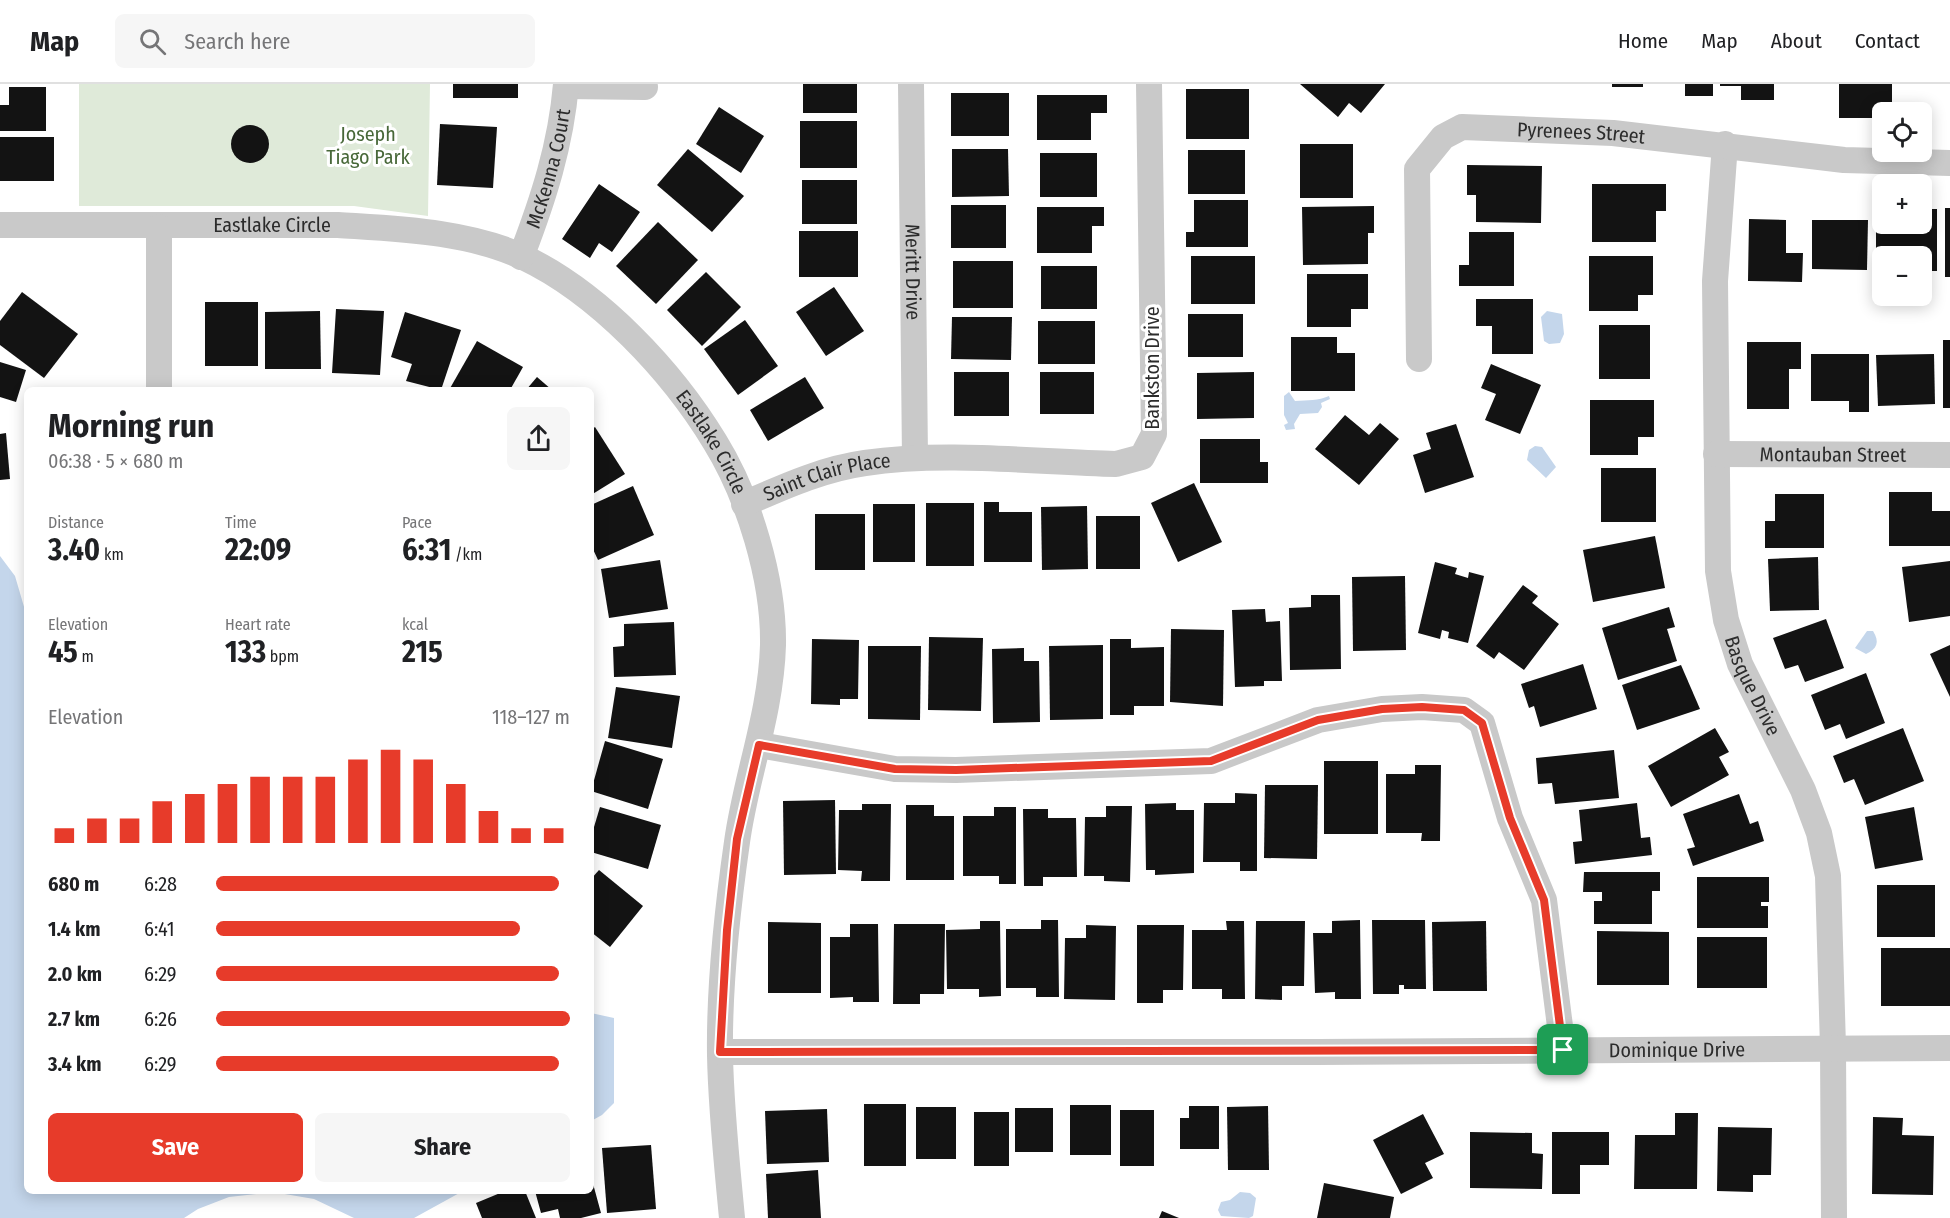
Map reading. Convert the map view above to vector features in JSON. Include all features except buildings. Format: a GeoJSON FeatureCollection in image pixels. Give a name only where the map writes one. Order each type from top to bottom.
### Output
{"type":"FeatureCollection","features":[{"type":"Feature","properties":{"kind":"street","name":"Meritt Drive"},"geometry":{"type":"LineString","coordinates":[[911,84],[915,458]]}},
{"type":"Feature","properties":{"kind":"street","name":"Bankston Drive"},"geometry":{"type":"LineString","coordinates":[[915,458],[1116,464],[1142,457],[1154,434],[1149,84]]}},
{"type":"Feature","properties":{"kind":"street","name":"McKenna Court"},"geometry":{"type":"LineString","coordinates":[[521,256],[542,202],[555,156],[566,85],[645,87]]}},
{"type":"Feature","properties":{"kind":"street","name":"Pyrenees Street"},"geometry":{"type":"LineString","coordinates":[[1419,359],[1417,169],[1443,137],[1462,127],[1613,133],[1725,144],[1844,160],[1950,163]]}},
{"type":"Feature","properties":{"kind":"street","name":"Basque Drive"},"geometry":{"type":"LineString","coordinates":[[1725,144],[1715,281],[1719,571],[1726,620],[1740,664],[1803,790],[1819,833],[1828,876],[1833,1047],[1834,1218]]}},
{"type":"Feature","properties":{"kind":"street","name":"Eastlake Circle"},"geometry":{"type":"LineString","coordinates":[[0,225],[159,227],[338,225],[388,229],[473,241],[521,256],[564,281],[606,312],[667,376],[716,443],[753,524],[769,595],[771,625],[769,678],[759,745],[737,839],[727,930],[720,1052],[723,1132],[732,1218]]}},
{"type":"Feature","properties":{"kind":"street"},"geometry":{"type":"LineString","coordinates":[[159,227],[159,387]]}},
{"type":"Feature","properties":{"kind":"street","name":"Montauban Street"},"geometry":{"type":"LineString","coordinates":[[1716,454],[1950,454]]}},
{"type":"Feature","properties":{"kind":"street","name":"Saint Clair Place"},"geometry":{"type":"LineString","coordinates":[[744,504],[810,476],[864,463],[915,458]]}},
{"type":"Feature","properties":{"kind":"street"},"geometry":{"type":"LineString","coordinates":[[759,745],[895,769],[980,770],[1211,761],[1318,720],[1382,709],[1422,707],[1464,710],[1482,723],[1510,818],[1544,900],[1563,1050]]}},
{"type":"Feature","properties":{"kind":"street","name":"Dominique Drive"},"geometry":{"type":"LineString","coordinates":[[720,1052],[1950,1048]]}},
{"type":"Feature","properties":{"kind":"green space","name":"Joseph Tiago Park"},"geometry":{"type":"Polygon","coordinates":[[[79,84],[430,84],[428,216],[354,206],[79,206],[79,84]]]}},
{"type":"Feature","properties":{"kind":"water"},"geometry":{"type":"Polygon","coordinates":[[[1547,311],[1562,314],[1564,334],[1560,343],[1549,344],[1544,341],[1541,317],[1547,311]]]}},
{"type":"Feature","properties":{"kind":"water"},"geometry":{"type":"Polygon","coordinates":[[[1289,392],[1295,401],[1317,400],[1329,396],[1330,399],[1321,403],[1322,407],[1318,413],[1300,414],[1294,424],[1295,429],[1286,430],[1284,425],[1288,423],[1284,415],[1284,396],[1289,392]]]}},
{"type":"Feature","properties":{"kind":"water"},"geometry":{"type":"Polygon","coordinates":[[[1535,446],[1542,447],[1556,467],[1546,478],[1527,460],[1529,450],[1535,446]]]}},
{"type":"Feature","properties":{"kind":"water"},"geometry":{"type":"Polygon","coordinates":[[[0,556],[15,576],[24,607],[24,1194],[255,1194],[229,1197],[198,1209],[184,1218],[0,1218],[0,556]]]}},
{"type":"Feature","properties":{"kind":"water"},"geometry":{"type":"Polygon","coordinates":[[[1867,631],[1873,631],[1877,642],[1873,650],[1866,654],[1855,648],[1867,631]]]}},
{"type":"Feature","properties":{"kind":"water"},"geometry":{"type":"Polygon","coordinates":[[[594,1014],[614,1018],[614,1103],[594,1119],[594,1014]]]}},
{"type":"Feature","properties":{"kind":"water"},"geometry":{"type":"Polygon","coordinates":[[[1240,1192],[1250,1193],[1256,1198],[1253,1216],[1249,1218],[1221,1216],[1218,1210],[1221,1202],[1230,1200],[1240,1192]]]}},
{"type":"Feature","properties":{"kind":"water"},"geometry":{"type":"Polygon","coordinates":[[[285,1194],[458,1194],[414,1218],[354,1218],[314,1199],[285,1194]]]}},
{"type":"Feature","properties":{"kind":"route"},"geometry":{"type":"LineString","coordinates":[[1422,707],[1464,710],[1482,723],[1510,818],[1544,900],[1563,1050],[720,1052],[727,930],[737,839],[759,745],[895,769],[1039,768],[1211,761],[1318,720],[1382,709],[1422,707]]}}]}
